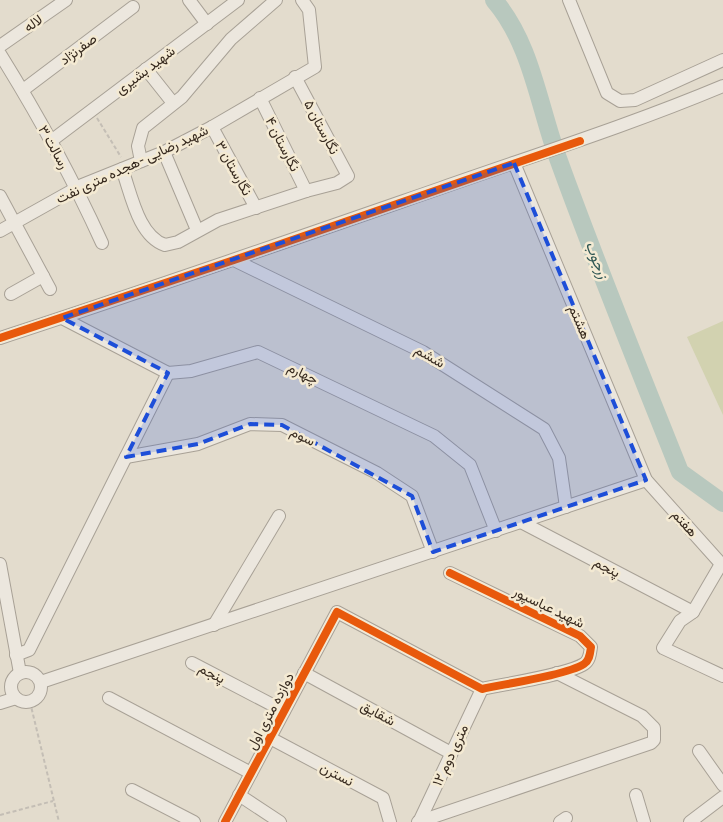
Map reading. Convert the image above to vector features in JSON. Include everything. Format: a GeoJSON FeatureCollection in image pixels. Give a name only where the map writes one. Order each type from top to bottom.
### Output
{"type":"FeatureCollection","features":[{"type":"Feature","properties":{"kind":"street","name":"لاله"},"geometry":{"type":"LineString","coordinates":[[0,46],[66,0]]}},
{"type":"Feature","properties":{"kind":"street"},"geometry":{"type":"LineString","coordinates":[[189,0],[207,24]]}},
{"type":"Feature","properties":{"kind":"street","name":"شهید بشیری"},"geometry":{"type":"LineString","coordinates":[[51,141],[238,0]]}},
{"type":"Feature","properties":{"kind":"street"},"geometry":{"type":"LineString","coordinates":[[141,161],[138,146],[143,128],[182,97],[231,39],[276,0]]}},
{"type":"Feature","properties":{"kind":"street","name":"شهید رضایی -هجده متری نفت"},"geometry":{"type":"LineString","coordinates":[[0,231],[77,188],[164,152],[212,127],[315,67],[309,10],[302,0]]}},
{"type":"Feature","properties":{"kind":"street"},"geometry":{"type":"LineString","coordinates":[[569,0],[607,93],[620,101],[635,100],[723,60]]}},
{"type":"Feature","properties":{"kind":"street","name":"صفرنژاد"},"geometry":{"type":"LineString","coordinates":[[22,90],[133,7]]}},
{"type":"Feature","properties":{"kind":"street","name":"رسالت ۳"},"geometry":{"type":"LineString","coordinates":[[0,54],[77,188],[102,243]]}},
{"type":"Feature","properties":{"kind":"street"},"geometry":{"type":"LineString","coordinates":[[146,69],[173,103]]}},
{"type":"Feature","properties":{"kind":"street","name":"نگارستان ۵"},"geometry":{"type":"LineString","coordinates":[[295,77],[348,176],[337,183],[306,190]]}},
{"type":"Feature","properties":{"kind":"street"},"geometry":{"type":"LineString","coordinates":[[0,338],[234,260],[517,162],[660,112],[723,86]]}},
{"type":"Feature","properties":{"kind":"street","name":"نگارستان ۴"},"geometry":{"type":"LineString","coordinates":[[260,98],[306,190]]}},
{"type":"Feature","properties":{"kind":"street","name":"نگارستان ۳"},"geometry":{"type":"LineString","coordinates":[[212,127],[256,208]]}},
{"type":"Feature","properties":{"kind":"street"},"geometry":{"type":"LineString","coordinates":[[164,152],[197,230]]}},
{"type":"Feature","properties":{"kind":"street","name":"هشتم"},"geometry":{"type":"LineString","coordinates":[[517,162],[646,480]]}},
{"type":"Feature","properties":{"kind":"street"},"geometry":{"type":"LineString","coordinates":[[122,169],[144,228],[159,243],[165,245],[178,242],[218,220],[306,190]]}},
{"type":"Feature","properties":{"kind":"street"},"geometry":{"type":"LineString","coordinates":[[0,196],[50,289]]}},
{"type":"Feature","properties":{"kind":"street","name":"ششم"},"geometry":{"type":"LineString","coordinates":[[234,260],[423,352],[544,429],[559,458],[566,507]]}},
{"type":"Feature","properties":{"kind":"street"},"geometry":{"type":"LineString","coordinates":[[11,294],[43,276]]}},
{"type":"Feature","properties":{"kind":"street"},"geometry":{"type":"LineString","coordinates":[[16,655],[29,650],[168,373],[62,318]]}},
{"type":"Feature","properties":{"kind":"street","name":"چهارم"},"geometry":{"type":"LineString","coordinates":[[168,373],[191,371],[258,352],[434,436],[470,465],[496,530]]}},
{"type":"Feature","properties":{"kind":"street","name":"سوم"},"geometry":{"type":"LineString","coordinates":[[126,457],[198,444],[250,424],[282,425],[377,473],[412,496],[433,552]]}},
{"type":"Feature","properties":{"kind":"street"},"geometry":{"type":"LineString","coordinates":[[41,682],[646,480]]}},
{"type":"Feature","properties":{"kind":"street","name":"هفتم"},"geometry":{"type":"LineString","coordinates":[[646,480],[722,565]]}},
{"type":"Feature","properties":{"kind":"street"},"geometry":{"type":"LineString","coordinates":[[214,625],[279,516]]}},
{"type":"Feature","properties":{"kind":"street","name":"پنجم"},"geometry":{"type":"LineString","coordinates":[[521,522],[693,612]]}},
{"type":"Feature","properties":{"kind":"street"},"geometry":{"type":"LineString","coordinates":[[0,564],[20,673]]}},
{"type":"Feature","properties":{"kind":"street"},"geometry":{"type":"LineString","coordinates":[[722,565],[693,612],[680,621],[663,648],[723,676]]}},
{"type":"Feature","properties":{"kind":"street","name":"شهید عباسپور"},"geometry":{"type":"LineString","coordinates":[[450,573],[586,640],[591,647],[588,661],[583,665],[557,673]]}},
{"type":"Feature","properties":{"kind":"street","name":"دوازده متری اول"},"geometry":{"type":"LineString","coordinates":[[225,822],[337,612],[482,689]]}},
{"type":"Feature","properties":{"kind":"street","name":"پنجم"},"geometry":{"type":"LineString","coordinates":[[192,663],[284,711]]}},
{"type":"Feature","properties":{"kind":"street"},"geometry":{"type":"LineString","coordinates":[[16,698],[6,686],[20,673],[30,673],[41,682]]}},
{"type":"Feature","properties":{"kind":"street","name":"شقایق"},"geometry":{"type":"LineString","coordinates":[[304,673],[451,753]]}},
{"type":"Feature","properties":{"kind":"street"},"geometry":{"type":"LineString","coordinates":[[418,822],[651,743],[654,740],[654,728],[642,716],[557,673],[482,689]]}},
{"type":"Feature","properties":{"kind":"street"},"geometry":{"type":"LineString","coordinates":[[0,703],[16,698],[30,702],[41,692],[41,682]]}},
{"type":"Feature","properties":{"kind":"street","name":"۱۲ متری دوم"},"geometry":{"type":"LineString","coordinates":[[418,822],[482,689]]}},
{"type":"Feature","properties":{"kind":"street"},"geometry":{"type":"LineString","coordinates":[[108,698],[251,773]]}},
{"type":"Feature","properties":{"kind":"street","name":"نسترن"},"geometry":{"type":"LineString","coordinates":[[270,738],[383,798],[390,822]]}},
{"type":"Feature","properties":{"kind":"street"},"geometry":{"type":"LineString","coordinates":[[699,751],[723,785]]}},
{"type":"Feature","properties":{"kind":"street"},"geometry":{"type":"LineString","coordinates":[[132,790],[194,822]]}},
{"type":"Feature","properties":{"kind":"street"},"geometry":{"type":"LineString","coordinates":[[239,795],[280,822]]}},
{"type":"Feature","properties":{"kind":"street"},"geometry":{"type":"LineString","coordinates":[[636,795],[644,822]]}},
{"type":"Feature","properties":{"kind":"street"},"geometry":{"type":"LineString","coordinates":[[690,822],[723,797]]}},
{"type":"Feature","properties":{"kind":"path"},"geometry":{"type":"LineString","coordinates":[[92,110],[121,154],[122,169]]}},
{"type":"Feature","properties":{"kind":"path"},"geometry":{"type":"LineString","coordinates":[[30,702],[60,822]]}},
{"type":"Feature","properties":{"kind":"path"},"geometry":{"type":"LineString","coordinates":[[0,815],[54,801]]}},
{"type":"Feature","properties":{"kind":"highlighted area"},"geometry":{"type":"Polygon","coordinates":[[[514,163],[646,480],[433,552],[412,496],[282,425],[250,424],[198,444],[126,457],[168,373],[62,318],[514,163]]]}},
{"type":"Feature","properties":{"kind":"green space"},"geometry":{"type":"Polygon","coordinates":[[[723,321],[723,415],[687,337],[723,321]]]}},
{"type":"Feature","properties":{"kind":"waterway","name":"زرجوب"},"geometry":{"type":"LineString","coordinates":[[494,0],[507,17],[526,56],[552,141],[573,200],[680,472],[723,503]]}},
{"type":"Feature","properties":{"kind":"cycle path"},"geometry":{"type":"LineString","coordinates":[[0,338],[580,141]]}},
{"type":"Feature","properties":{"kind":"cycle path"},"geometry":{"type":"LineString","coordinates":[[225,822],[337,612],[482,689],[564,672],[584,664],[587,660],[591,647],[580,636],[450,573]]}}]}
